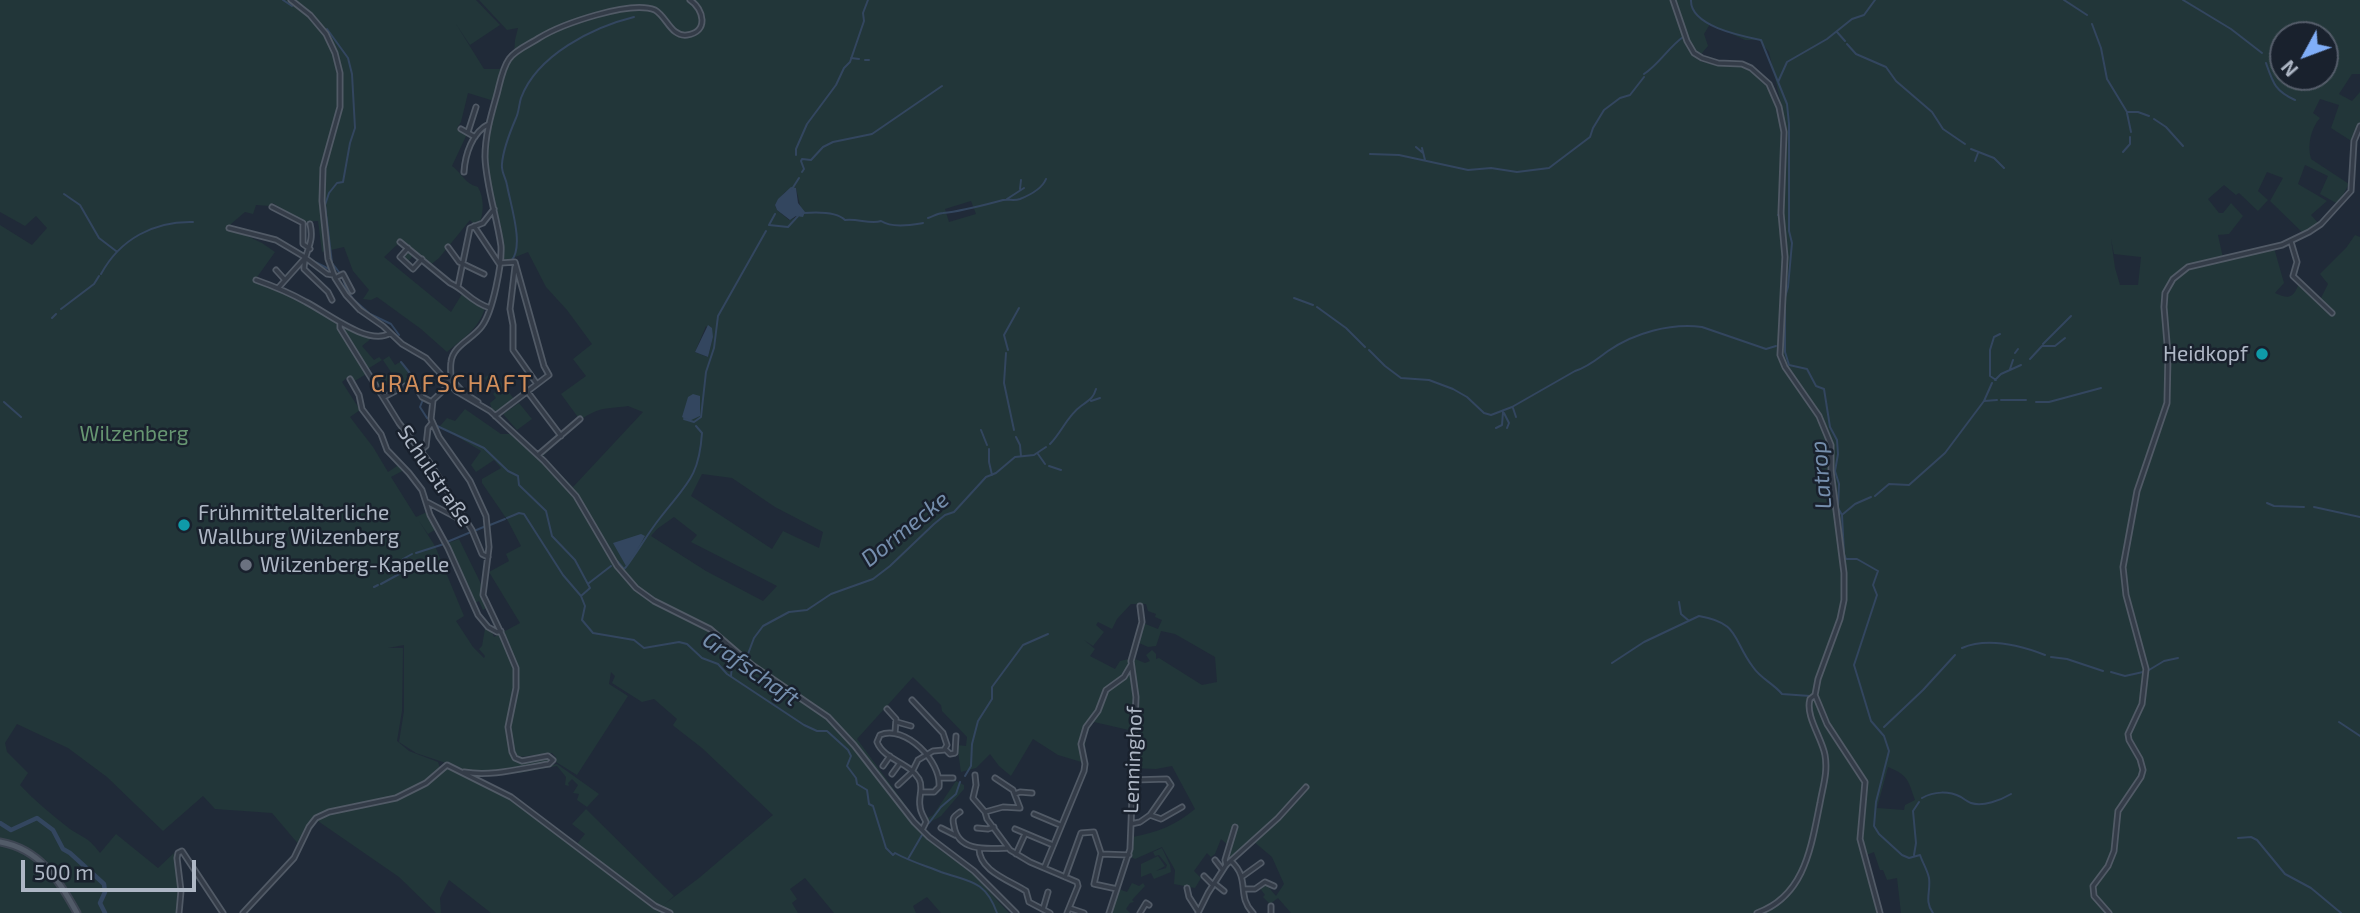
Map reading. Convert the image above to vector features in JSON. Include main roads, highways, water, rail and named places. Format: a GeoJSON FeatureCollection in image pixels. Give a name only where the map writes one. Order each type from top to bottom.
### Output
{"type":"FeatureCollection","features":[{"type":"Feature","properties":{"kind":"main road"},"geometry":{"type":"LineString","coordinates":[[0,842],[21,848],[40,860],[56,878],[77,913]]}},
{"type":"Feature","properties":{"kind":"water"},"geometry":{"type":"Polygon","coordinates":[[[791,187],[796,188],[798,203],[805,212],[803,217],[796,216],[790,220],[777,210],[775,205],[791,187]]]}},
{"type":"Feature","properties":{"kind":"water"},"geometry":{"type":"Polygon","coordinates":[[[708,325],[712,328],[713,337],[708,357],[695,352],[708,325]]]}},
{"type":"Feature","properties":{"kind":"water"},"geometry":{"type":"Polygon","coordinates":[[[693,394],[700,396],[700,416],[689,421],[682,417],[688,397],[693,394]]]}},
{"type":"Feature","properties":{"kind":"water"},"geometry":{"type":"Polygon","coordinates":[[[641,534],[645,536],[626,566],[613,543],[641,534]]]}},
{"type":"Feature","properties":{"kind":"waterway"},"geometry":{"type":"LineString","coordinates":[[283,0],[292,6]]}},
{"type":"Feature","properties":{"kind":"waterway"},"geometry":{"type":"LineString","coordinates":[[796,155],[807,124],[850,62],[868,0]]}},
{"type":"Feature","properties":{"kind":"waterway","name":"Latrop"},"geometry":{"type":"LineString","coordinates":[[1691,0],[1693,9],[1707,23],[1761,40],[1787,104],[1789,231],[1792,243],[1785,297],[1785,352],[1789,365],[1807,369],[1816,386],[1824,389],[1830,427],[1837,440],[1835,471],[1839,484],[1838,508],[1842,515],[1846,559],[1857,559],[1878,571],[1873,585],[1877,595],[1854,665],[1871,721],[1884,736],[1889,751],[1876,802],[1874,826],[1902,855],[1909,858],[1920,855],[1929,878],[1928,900],[1933,913]]}},
{"type":"Feature","properties":{"kind":"waterway"},"geometry":{"type":"LineString","coordinates":[[1778,82],[1787,62],[1827,39],[1852,19],[1864,15],[1875,0]]}},
{"type":"Feature","properties":{"kind":"waterway"},"geometry":{"type":"LineString","coordinates":[[2064,0],[2087,15]]}},
{"type":"Feature","properties":{"kind":"waterway"},"geometry":{"type":"LineString","coordinates":[[2183,0],[2231,29],[2262,53]]}},
{"type":"Feature","properties":{"kind":"waterway"},"geometry":{"type":"LineString","coordinates":[[511,261],[517,246],[517,236],[502,164],[521,98],[540,69],[568,45],[601,28],[634,17]]}},
{"type":"Feature","properties":{"kind":"waterway"},"geometry":{"type":"LineString","coordinates":[[2092,24],[2101,48],[2107,79],[2127,112],[2149,116]]}},
{"type":"Feature","properties":{"kind":"waterway","name":"Grafschaft"},"geometry":{"type":"LineString","coordinates":[[327,29],[348,58],[352,74],[355,128],[343,182],[337,183],[329,193],[325,205],[332,263],[354,300],[370,314],[391,324],[399,335]]}},
{"type":"Feature","properties":{"kind":"waterway"},"geometry":{"type":"LineString","coordinates":[[1837,32],[1845,41]]}},
{"type":"Feature","properties":{"kind":"waterway"},"geometry":{"type":"LineString","coordinates":[[1644,74],[1683,37]]}},
{"type":"Feature","properties":{"kind":"waterway"},"geometry":{"type":"LineString","coordinates":[[1847,44],[1856,54],[1886,67],[1896,81],[1932,112],[1943,129],[1965,144]]}},
{"type":"Feature","properties":{"kind":"waterway"},"geometry":{"type":"LineString","coordinates":[[851,58],[859,59]]}},
{"type":"Feature","properties":{"kind":"waterway"},"geometry":{"type":"LineString","coordinates":[[2266,63],[2276,86],[2295,100]]}},
{"type":"Feature","properties":{"kind":"waterway"},"geometry":{"type":"LineString","coordinates":[[1370,154],[1399,155],[1468,170],[1491,168],[1517,172],[1549,168],[1590,137],[1604,110],[1620,98],[1630,95],[1644,77]]}},
{"type":"Feature","properties":{"kind":"waterway"},"geometry":{"type":"LineString","coordinates":[[802,172],[802,159],[811,160],[823,147],[833,142],[872,134],[942,86]]}},
{"type":"Feature","properties":{"kind":"waterway"},"geometry":{"type":"LineString","coordinates":[[2127,113],[2131,132]]}},
{"type":"Feature","properties":{"kind":"waterway"},"geometry":{"type":"LineString","coordinates":[[2154,119],[2166,127],[2183,146]]}},
{"type":"Feature","properties":{"kind":"waterway"},"geometry":{"type":"LineString","coordinates":[[2123,152],[2130,144],[2130,137]]}},
{"type":"Feature","properties":{"kind":"waterway"},"geometry":{"type":"LineString","coordinates":[[1416,147],[1423,153]]}},
{"type":"Feature","properties":{"kind":"waterway"},"geometry":{"type":"LineString","coordinates":[[1422,148],[1425,160]]}},
{"type":"Feature","properties":{"kind":"waterway"},"geometry":{"type":"LineString","coordinates":[[1971,149],[1994,158],[2004,168]]}},
{"type":"Feature","properties":{"kind":"waterway"},"geometry":{"type":"LineString","coordinates":[[1975,161],[1978,153]]}},
{"type":"Feature","properties":{"kind":"waterway"},"geometry":{"type":"LineString","coordinates":[[792,189],[799,178]]}},
{"type":"Feature","properties":{"kind":"waterway"},"geometry":{"type":"LineString","coordinates":[[928,218],[1003,200],[1020,199],[1039,189],[1046,179]]}},
{"type":"Feature","properties":{"kind":"waterway"},"geometry":{"type":"LineString","coordinates":[[1020,189],[1021,180]]}},
{"type":"Feature","properties":{"kind":"waterway"},"geometry":{"type":"LineString","coordinates":[[1007,199],[1024,188]]}},
{"type":"Feature","properties":{"kind":"waterway"},"geometry":{"type":"LineString","coordinates":[[64,194],[80,205],[99,238],[116,251]]}},
{"type":"Feature","properties":{"kind":"waterway"},"geometry":{"type":"LineString","coordinates":[[803,213],[825,213],[845,220],[881,221],[896,225],[923,223]]}},
{"type":"Feature","properties":{"kind":"waterway"},"geometry":{"type":"LineString","coordinates":[[775,214],[769,225],[788,227],[798,216]]}},
{"type":"Feature","properties":{"kind":"waterway"},"geometry":{"type":"LineString","coordinates":[[101,274],[118,251],[140,234],[165,225],[193,222]]}},
{"type":"Feature","properties":{"kind":"waterway"},"geometry":{"type":"LineString","coordinates":[[684,419],[694,422],[701,417],[706,372],[714,348],[718,316],[766,231]]}},
{"type":"Feature","properties":{"kind":"waterway"},"geometry":{"type":"LineString","coordinates":[[311,260],[329,269]]}},
{"type":"Feature","properties":{"kind":"waterway"},"geometry":{"type":"LineString","coordinates":[[61,309],[94,284],[99,276]]}},
{"type":"Feature","properties":{"kind":"waterway"},"geometry":{"type":"LineString","coordinates":[[1294,298],[1313,305]]}},
{"type":"Feature","properties":{"kind":"waterway"},"geometry":{"type":"LineString","coordinates":[[1317,307],[1346,328],[1365,347]]}},
{"type":"Feature","properties":{"kind":"waterway"},"geometry":{"type":"LineString","coordinates":[[1008,350],[1004,335],[1019,308]]}},
{"type":"Feature","properties":{"kind":"waterway"},"geometry":{"type":"LineString","coordinates":[[52,318],[56,314]]}},
{"type":"Feature","properties":{"kind":"waterway"},"geometry":{"type":"LineString","coordinates":[[2043,344],[2071,316]]}},
{"type":"Feature","properties":{"kind":"waterway"},"geometry":{"type":"LineString","coordinates":[[1369,350],[1401,378],[1429,380],[1453,389],[1467,397],[1484,413],[1491,415],[1512,407],[1629,339],[1665,328],[1702,327],[1766,349],[1776,346]]}},
{"type":"Feature","properties":{"kind":"waterway"},"geometry":{"type":"LineString","coordinates":[[1996,380],[1990,376],[1990,350],[1994,337],[2000,334]]}},
{"type":"Feature","properties":{"kind":"waterway"},"geometry":{"type":"LineString","coordinates":[[2030,359],[2042,346],[2055,346],[2065,338]]}},
{"type":"Feature","properties":{"kind":"waterway"},"geometry":{"type":"LineString","coordinates":[[2015,353],[2018,349]]}},
{"type":"Feature","properties":{"kind":"waterway"},"geometry":{"type":"LineString","coordinates":[[1006,353],[1004,383],[1014,430]]}},
{"type":"Feature","properties":{"kind":"waterway"},"geometry":{"type":"LineString","coordinates":[[2010,369],[2013,360]]}},
{"type":"Feature","properties":{"kind":"waterway","name":"Grafschaft"},"geometry":{"type":"LineString","coordinates":[[401,362],[422,392],[424,397],[420,407],[427,418]]}},
{"type":"Feature","properties":{"kind":"waterway"},"geometry":{"type":"LineString","coordinates":[[1995,380],[2001,374],[2021,365]]}},
{"type":"Feature","properties":{"kind":"waterway"},"geometry":{"type":"LineString","coordinates":[[1984,401],[1992,383]]}},
{"type":"Feature","properties":{"kind":"waterway"},"geometry":{"type":"LineString","coordinates":[[2036,402],[2049,402],[2101,388]]}},
{"type":"Feature","properties":{"kind":"waterway","name":"Dormecke"},"geometry":{"type":"LineString","coordinates":[[1050,444],[1072,414],[1092,397],[1096,389]]}},
{"type":"Feature","properties":{"kind":"waterway"},"geometry":{"type":"LineString","coordinates":[[1091,401],[1100,398]]}},
{"type":"Feature","properties":{"kind":"waterway"},"geometry":{"type":"LineString","coordinates":[[1875,496],[1889,484],[1909,485],[1945,453],[1984,401],[1997,400]]}},
{"type":"Feature","properties":{"kind":"waterway"},"geometry":{"type":"LineString","coordinates":[[2001,400],[2026,400]]}},
{"type":"Feature","properties":{"kind":"waterway"},"geometry":{"type":"LineString","coordinates":[[4,402],[21,417]]}},
{"type":"Feature","properties":{"kind":"waterway"},"geometry":{"type":"LineString","coordinates":[[1513,408],[1516,417]]}},
{"type":"Feature","properties":{"kind":"waterway"},"geometry":{"type":"LineString","coordinates":[[1496,428],[1502,425],[1503,412]]}},
{"type":"Feature","properties":{"kind":"waterway"},"geometry":{"type":"LineString","coordinates":[[1504,413],[1509,423],[1507,428]]}},
{"type":"Feature","properties":{"kind":"waterway","name":"Grafschaft"},"geometry":{"type":"LineString","coordinates":[[435,425],[484,448],[508,471],[518,476],[519,485],[546,511],[552,536],[575,560],[590,588],[581,596],[585,606],[582,620],[593,633],[634,640],[644,648],[679,642],[687,644],[702,658],[718,664],[727,674],[804,725],[817,731],[827,731],[848,750],[851,756],[847,766],[857,784],[867,790],[869,804],[873,806],[886,848],[893,855],[895,853],[982,888],[997,913]]}},
{"type":"Feature","properties":{"kind":"waterway"},"geometry":{"type":"LineString","coordinates":[[617,561],[624,569],[626,567],[690,480],[698,460],[702,433],[696,426]]}},
{"type":"Feature","properties":{"kind":"waterway"},"geometry":{"type":"LineString","coordinates":[[981,430],[987,445]]}},
{"type":"Feature","properties":{"kind":"waterway"},"geometry":{"type":"LineString","coordinates":[[1016,437],[1021,456]]}},
{"type":"Feature","properties":{"kind":"waterway","name":"Dormecke"},"geometry":{"type":"LineString","coordinates":[[748,654],[754,638],[763,626],[789,612],[807,610],[831,594],[873,579],[934,524],[954,512],[986,477],[996,473],[1015,457],[1034,455],[1046,447]]}},
{"type":"Feature","properties":{"kind":"waterway"},"geometry":{"type":"LineString","coordinates":[[989,449],[992,475]]}},
{"type":"Feature","properties":{"kind":"waterway"},"geometry":{"type":"LineString","coordinates":[[1038,454],[1045,464]]}},
{"type":"Feature","properties":{"kind":"waterway"},"geometry":{"type":"LineString","coordinates":[[1049,466],[1061,470]]}},
{"type":"Feature","properties":{"kind":"waterway"},"geometry":{"type":"LineString","coordinates":[[1843,514],[1855,504],[1871,497]]}},
{"type":"Feature","properties":{"kind":"waterway"},"geometry":{"type":"LineString","coordinates":[[2267,503],[2274,506],[2304,507]]}},
{"type":"Feature","properties":{"kind":"waterway"},"geometry":{"type":"LineString","coordinates":[[2314,507],[2360,517]]}},
{"type":"Feature","properties":{"kind":"waterway"},"geometry":{"type":"LineString","coordinates":[[507,518],[519,513],[524,514],[563,575],[581,596]]}},
{"type":"Feature","properties":{"kind":"waterway"},"geometry":{"type":"LineString","coordinates":[[490,525],[505,519]]}},
{"type":"Feature","properties":{"kind":"waterway"},"geometry":{"type":"LineString","coordinates":[[474,531],[486,526]]}},
{"type":"Feature","properties":{"kind":"waterway"},"geometry":{"type":"LineString","coordinates":[[447,542],[471,532]]}},
{"type":"Feature","properties":{"kind":"waterway"},"geometry":{"type":"LineString","coordinates":[[416,553],[444,544]]}},
{"type":"Feature","properties":{"kind":"waterway"},"geometry":{"type":"LineString","coordinates":[[381,584],[401,573],[403,559],[412,554]]}},
{"type":"Feature","properties":{"kind":"waterway"},"geometry":{"type":"LineString","coordinates":[[589,583],[611,566]]}},
{"type":"Feature","properties":{"kind":"waterway"},"geometry":{"type":"LineString","coordinates":[[374,587],[378,585]]}},
{"type":"Feature","properties":{"kind":"waterway"},"geometry":{"type":"LineString","coordinates":[[1679,602],[1681,614],[1688,620]]}},
{"type":"Feature","properties":{"kind":"waterway"},"geometry":{"type":"LineString","coordinates":[[1612,663],[1644,642],[1699,616],[1729,628],[1756,671],[1782,694],[1810,696]]}},
{"type":"Feature","properties":{"kind":"waterway"},"geometry":{"type":"LineString","coordinates":[[965,776],[971,766],[972,744],[978,721],[992,699],[992,687],[1023,645],[1048,634]]}},
{"type":"Feature","properties":{"kind":"waterway"},"geometry":{"type":"LineString","coordinates":[[1962,648],[1993,643],[2025,648],[2045,655]]}},
{"type":"Feature","properties":{"kind":"waterway"},"geometry":{"type":"LineString","coordinates":[[1884,727],[1955,655]]}},
{"type":"Feature","properties":{"kind":"waterway"},"geometry":{"type":"LineString","coordinates":[[2051,657],[2067,659],[2103,671]]}},
{"type":"Feature","properties":{"kind":"waterway"},"geometry":{"type":"LineString","coordinates":[[2149,670],[2164,661],[2178,658]]}},
{"type":"Feature","properties":{"kind":"waterway","name":"Dormecke"},"geometry":{"type":"LineString","coordinates":[[731,676],[732,665],[739,659]]}},
{"type":"Feature","properties":{"kind":"waterway"},"geometry":{"type":"LineString","coordinates":[[2111,672],[2125,676],[2143,672]]}},
{"type":"Feature","properties":{"kind":"waterway"},"geometry":{"type":"LineString","coordinates":[[2339,722],[2360,736]]}},
{"type":"Feature","properties":{"kind":"waterway"},"geometry":{"type":"LineString","coordinates":[[929,823],[941,807],[956,794],[960,782]]}},
{"type":"Feature","properties":{"kind":"waterway"},"geometry":{"type":"LineString","coordinates":[[1922,798],[1931,794],[1947,793],[1971,803],[1981,804],[1997,801],[2011,794]]}},
{"type":"Feature","properties":{"kind":"waterway"},"geometry":{"type":"LineString","coordinates":[[1914,855],[1916,843],[1913,811],[1919,802]]}},
{"type":"Feature","properties":{"kind":"waterway"},"geometry":{"type":"LineString","coordinates":[[0,823],[11,830],[37,818],[53,830],[63,849],[104,884],[105,892],[100,903],[105,913]]}},
{"type":"Feature","properties":{"kind":"waterway"},"geometry":{"type":"LineString","coordinates":[[908,859],[922,835]]}},
{"type":"Feature","properties":{"kind":"waterway"},"geometry":{"type":"LineString","coordinates":[[2238,838],[2251,837],[2257,840],[2285,874],[2311,888],[2341,913]]}},
{"type":"Feature","properties":{"kind":"place","name":"Heidkopf"},"geometry":{"type":"Point","coordinates":[2262,354]}},
{"type":"Feature","properties":{"kind":"place","name":"Frühmittelalterliche Wallburg Wilzenberg"},"geometry":{"type":"Point","coordinates":[184,525]}},
{"type":"Feature","properties":{"kind":"place","name":"Wilzenberg-Kapelle"},"geometry":{"type":"Point","coordinates":[246,565]}},
{"type":"Feature","properties":{"kind":"district","name":"GRAFSCHAFT"},"geometry":{"type":"Point","coordinates":[452,384]}},
{"type":"Feature","properties":{"kind":"park label","name":"Wilzenberg"},"geometry":{"type":"Point","coordinates":[134,434]}}]}
